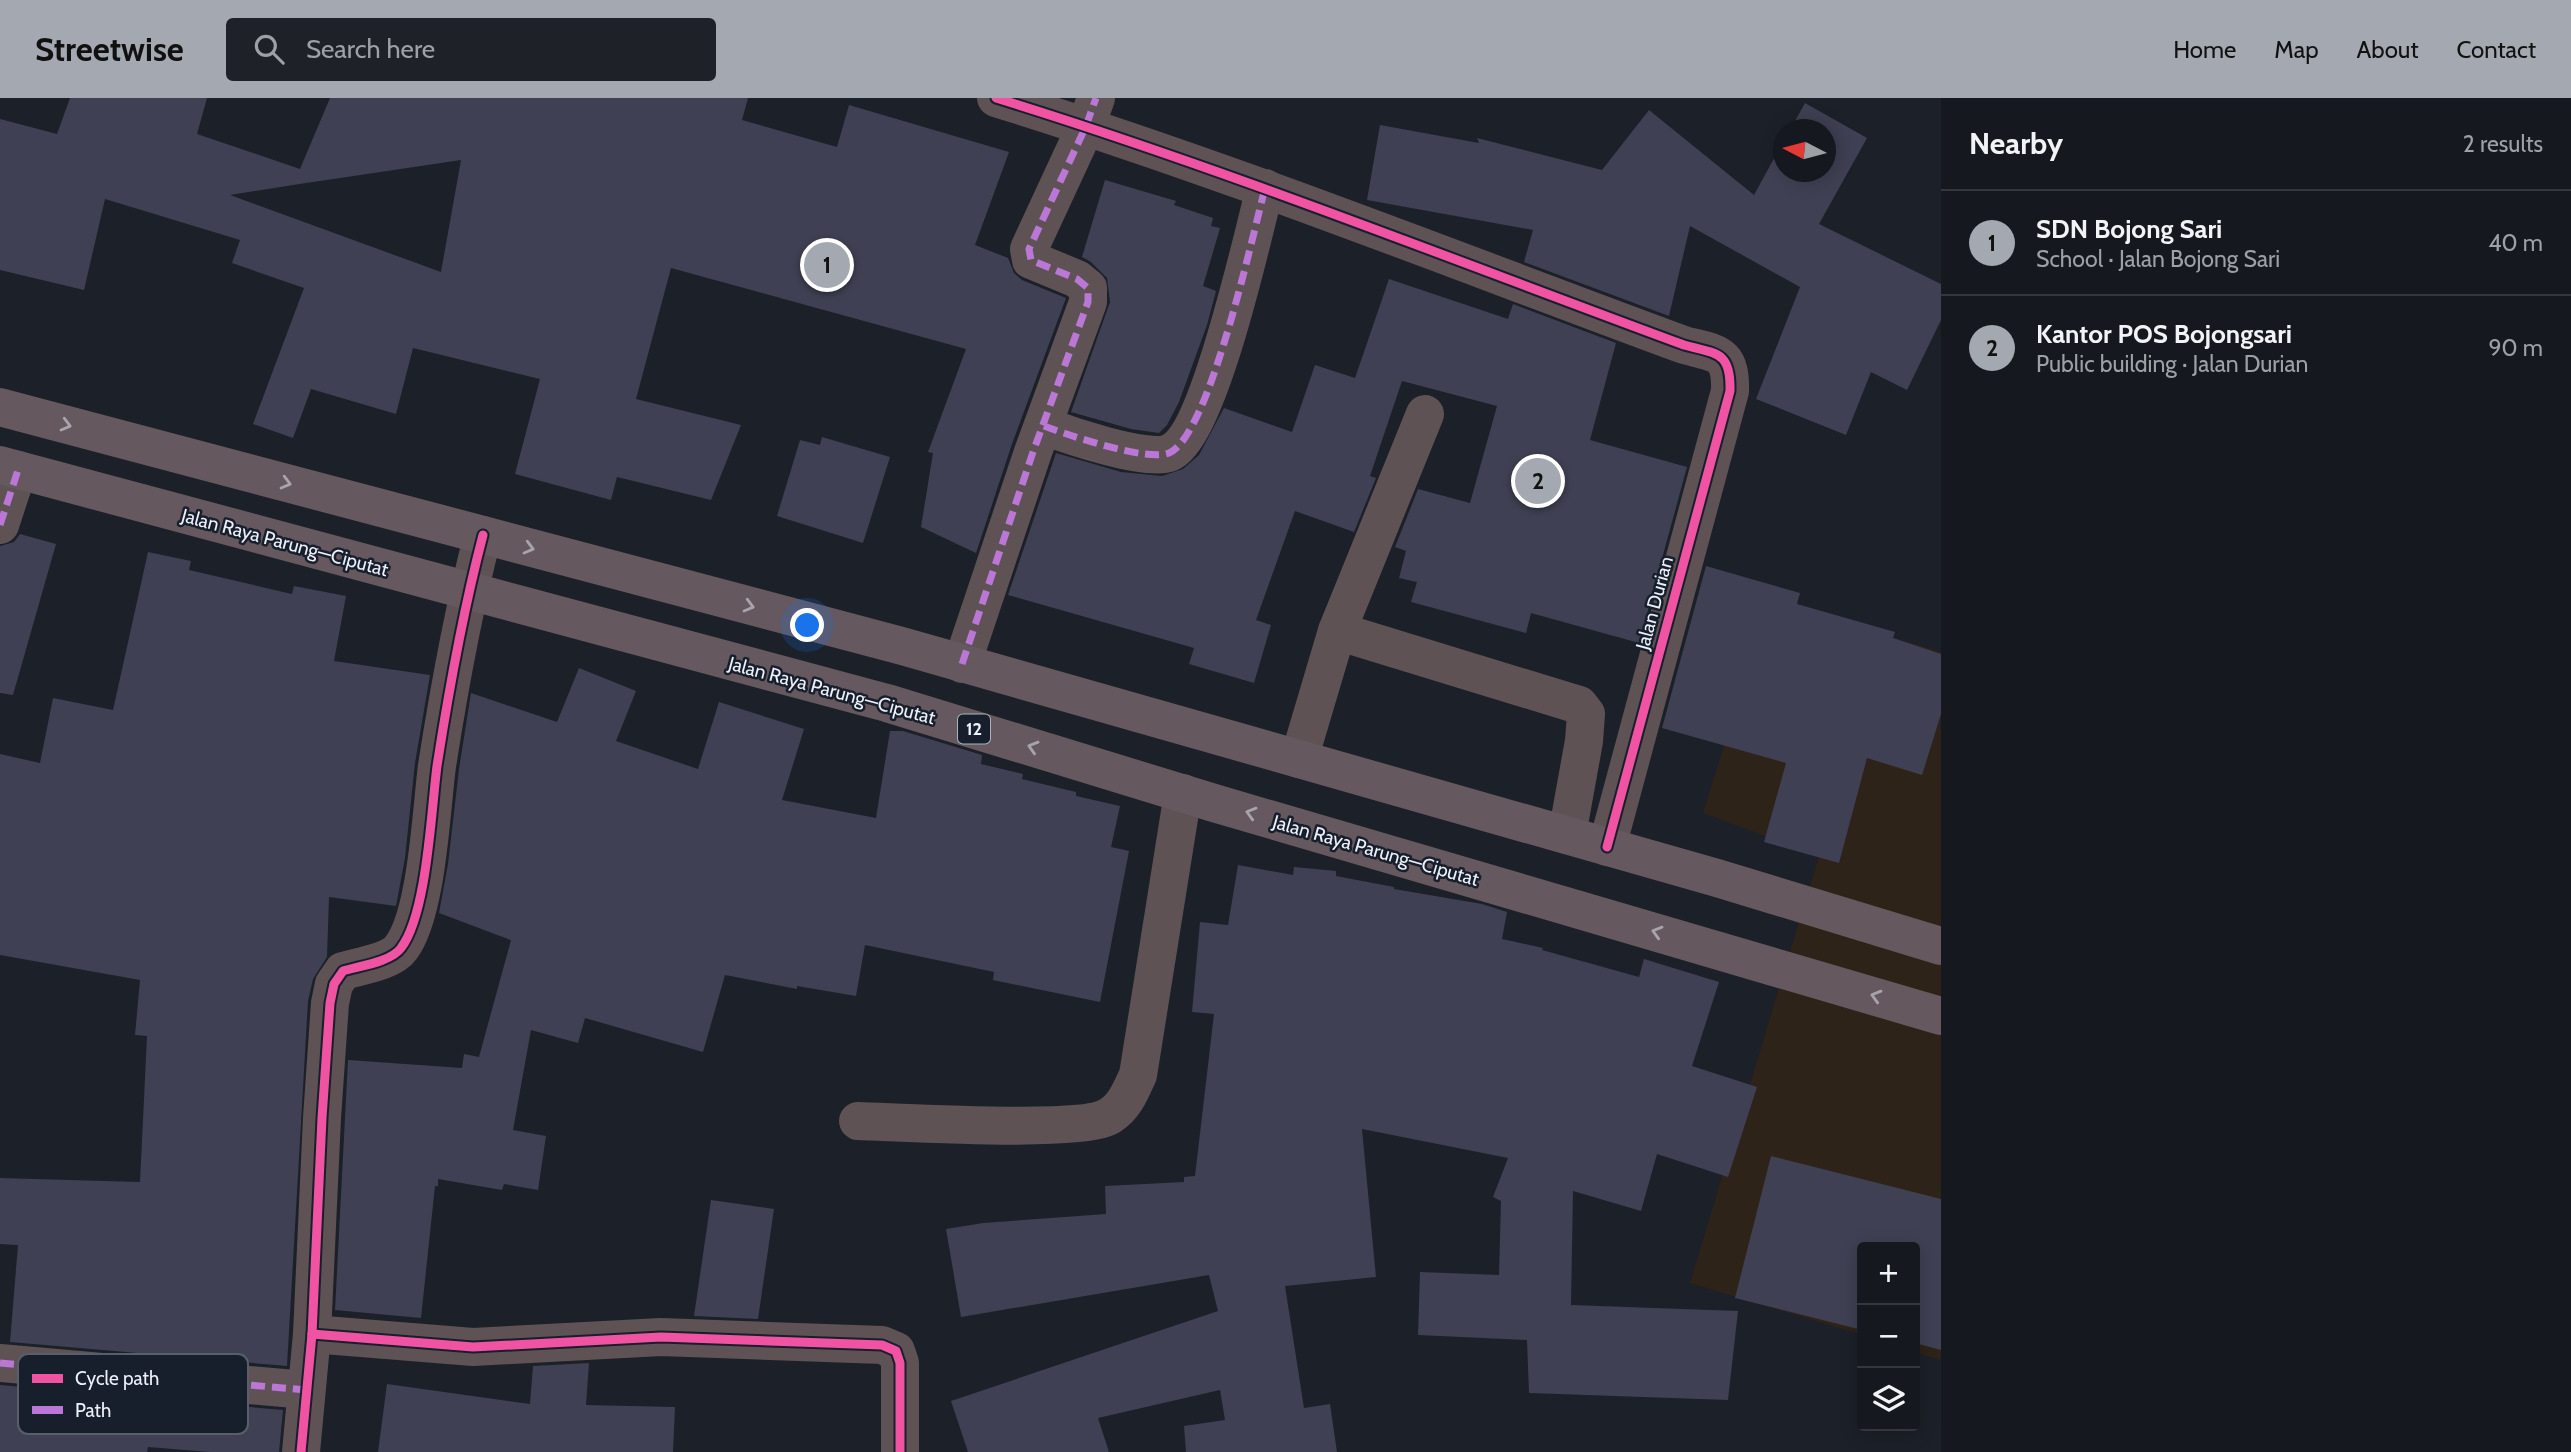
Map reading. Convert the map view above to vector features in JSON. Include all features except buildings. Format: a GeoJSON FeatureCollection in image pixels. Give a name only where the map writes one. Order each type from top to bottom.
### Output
{"type":"FeatureCollection","features":[{"type":"Feature","properties":{"kind":"highway"},"geometry":{"type":"LineString","coordinates":[[0,407],[962,664],[1567,835],[1941,946]]}},
{"type":"Feature","properties":{"kind":"highway","name":"Jalan Raya Parung—Ciputat"},"geometry":{"type":"LineString","coordinates":[[9,467],[887,703],[1941,1016]]}},
{"type":"Feature","properties":{"kind":"street"},"geometry":{"type":"LineString","coordinates":[[996,98],[1091,112],[1265,188],[1206,400],[1184,438],[1171,453],[1144,453],[1072,437],[1044,426]]}},
{"type":"Feature","properties":{"kind":"street"},"geometry":{"type":"LineString","coordinates":[[962,664],[1029,464],[1088,302],[1088,288],[1077,279],[1031,260],[1030,249],[1091,112]]}},
{"type":"Feature","properties":{"kind":"street","name":"Jalan Durian"},"geometry":{"type":"LineString","coordinates":[[1265,188],[1456,261],[1718,355],[1729,368],[1730,391],[1607,847]]}},
{"type":"Feature","properties":{"kind":"street"},"geometry":{"type":"LineString","coordinates":[[1299,759],[1337,631],[1425,414]]}},
{"type":"Feature","properties":{"kind":"street"},"geometry":{"type":"LineString","coordinates":[[0,525],[9,467]]}},
{"type":"Feature","properties":{"kind":"street"},"geometry":{"type":"LineString","coordinates":[[301,1452],[312,1334],[321,1118],[330,1003],[334,984],[342,971],[389,958],[399,951],[416,919],[438,765],[468,592],[483,535]]}},
{"type":"Feature","properties":{"kind":"street"},"geometry":{"type":"LineString","coordinates":[[1337,631],[1579,705],[1586,713],[1584,741],[1567,835]]}},
{"type":"Feature","properties":{"kind":"street"},"geometry":{"type":"LineString","coordinates":[[858,1121],[1068,1125],[1110,1117],[1128,1098],[1138,1075],[1183,793]]}},
{"type":"Feature","properties":{"kind":"street"},"geometry":{"type":"LineString","coordinates":[[312,1334],[473,1347],[661,1337],[882,1345],[896,1351],[900,1363],[900,1452]]}},
{"type":"Feature","properties":{"kind":"street"},"geometry":{"type":"LineString","coordinates":[[0,1363],[18,1365]]}},
{"type":"Feature","properties":{"kind":"street"},"geometry":{"type":"LineString","coordinates":[[248,1385],[306,1390]]}},
{"type":"Feature","properties":{"kind":"shaded area"},"geometry":{"type":"Polygon","coordinates":[[[1769,601],[1941,652],[1941,1360],[1920,1354],[1920,1242],[1857,1242],[1857,1333],[1690,1283],[1819,856],[1703,813],[1769,601]]]}},
{"type":"Feature","properties":{"kind":"marked path"},"geometry":{"type":"LineString","coordinates":[[962,664],[1033,452],[1088,302],[1088,288],[1077,279],[1031,260],[1029,249],[1086,126],[1096,98]]}},
{"type":"Feature","properties":{"kind":"marked path"},"geometry":{"type":"LineString","coordinates":[[1044,426],[1107,446],[1144,454],[1169,453],[1184,439],[1199,411],[1228,332],[1265,188]]}},
{"type":"Feature","properties":{"kind":"marked path"},"geometry":{"type":"LineString","coordinates":[[0,525],[18,470]]}},
{"type":"Feature","properties":{"kind":"marked path"},"geometry":{"type":"LineString","coordinates":[[0,1363],[18,1365]]}},
{"type":"Feature","properties":{"kind":"marked path"},"geometry":{"type":"LineString","coordinates":[[248,1385],[306,1390]]}},
{"type":"Feature","properties":{"kind":"cycle path"},"geometry":{"type":"LineString","coordinates":[[996,98],[1170,155],[1342,217],[1684,345],[1714,353],[1725,362],[1730,378],[1730,391],[1607,847]]}},
{"type":"Feature","properties":{"kind":"cycle path"},"geometry":{"type":"LineString","coordinates":[[301,1452],[312,1334],[330,1003],[334,984],[343,971],[390,957],[401,948],[417,912],[446,708],[483,535]]}},
{"type":"Feature","properties":{"kind":"cycle path"},"geometry":{"type":"LineString","coordinates":[[312,1334],[473,1347],[661,1337],[882,1345],[896,1351],[900,1363],[900,1452]]}},
{"type":"Feature","properties":{"kind":"place","name":"SDN Bojong Sari"},"geometry":{"type":"Point","coordinates":[827,265]}},
{"type":"Feature","properties":{"kind":"place","name":"Kantor POS Bojongsari"},"geometry":{"type":"Point","coordinates":[1538,481]}}]}
